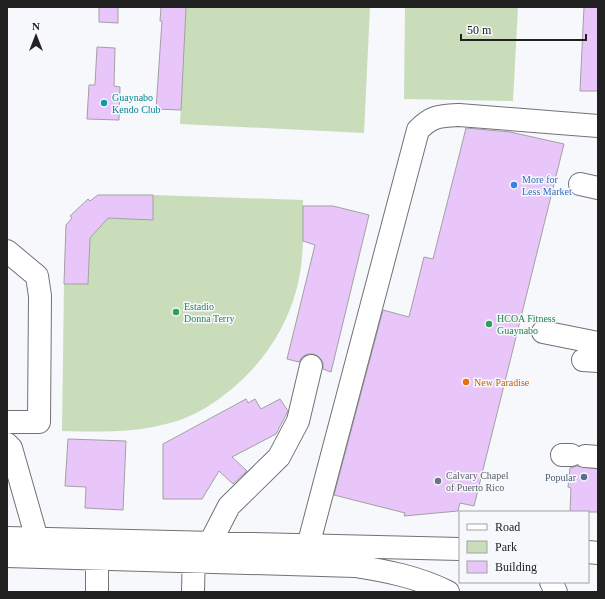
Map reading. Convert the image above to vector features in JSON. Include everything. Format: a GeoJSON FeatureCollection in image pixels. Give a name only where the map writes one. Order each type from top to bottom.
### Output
{"type":"FeatureCollection","features":[{"type":"Feature","properties":{"kind":"street"},"geometry":{"type":"LineString","coordinates":[[308,546],[418,130],[428,120],[440,116],[459,116],[598,126]]}},
{"type":"Feature","properties":{"kind":"street"},"geometry":{"type":"LineString","coordinates":[[7,251],[37,276],[40,296],[39,422],[7,422]]}},
{"type":"Feature","properties":{"kind":"street"},"geometry":{"type":"LineString","coordinates":[[543,332],[598,343]]}},
{"type":"Feature","properties":{"kind":"street"},"geometry":{"type":"LineString","coordinates":[[193,592],[199,549],[228,506],[279,457],[298,422],[311,366]]}},
{"type":"Feature","properties":{"kind":"street"},"geometry":{"type":"LineString","coordinates":[[7,444],[11,448],[36,538]]}},
{"type":"Feature","properties":{"kind":"street"},"geometry":{"type":"LineString","coordinates":[[7,538],[36,538],[199,549],[355,566],[398,573],[421,580],[448,592]]}},
{"type":"Feature","properties":{"kind":"street"},"geometry":{"type":"LineString","coordinates":[[7,556],[97,559],[199,549],[308,546],[459,549]]}},
{"type":"Feature","properties":{"kind":"street"},"geometry":{"type":"LineString","coordinates":[[97,559],[97,592]]}},
{"type":"Feature","properties":{"kind":"street"},"geometry":{"type":"LineString","coordinates":[[552,583],[556,592]]}},
{"type":"Feature","properties":{"kind":"green space"},"geometry":{"type":"Polygon","coordinates":[[[186,7],[370,7],[364,133],[180,124],[186,7]]]}},
{"type":"Feature","properties":{"kind":"green space"},"geometry":{"type":"Polygon","coordinates":[[[405,7],[518,7],[513,101],[404,99],[405,7]]]}},
{"type":"Feature","properties":{"kind":"green space","name":"Estadio Donna Terry"},"geometry":{"type":"Polygon","coordinates":[[[153,195],[303,200],[302,257],[295,295],[289,313],[281,330],[260,361],[233,388],[204,409],[170,423],[143,429],[103,432],[62,431],[64,284],[88,284],[90,238],[108,218],[152,219],[153,195]]]}},
{"type":"Feature","properties":{"kind":"building"},"geometry":{"type":"Polygon","coordinates":[[[99,7],[118,7],[118,23],[99,22],[99,7]]]}},
{"type":"Feature","properties":{"kind":"building"},"geometry":{"type":"Polygon","coordinates":[[[161,7],[186,7],[181,110],[156,109],[162,21],[160,21],[161,7]]]}},
{"type":"Feature","properties":{"kind":"building"},"geometry":{"type":"Polygon","coordinates":[[[584,7],[598,7],[598,91],[580,91],[584,7]]]}},
{"type":"Feature","properties":{"kind":"building"},"geometry":{"type":"Polygon","coordinates":[[[97,47],[115,48],[114,86],[120,87],[119,120],[87,119],[89,85],[95,85],[97,47]]]}},
{"type":"Feature","properties":{"kind":"building"},"geometry":{"type":"Polygon","coordinates":[[[466,128],[510,132],[564,144],[474,506],[460,503],[458,511],[404,516],[405,513],[334,495],[383,310],[409,317],[424,257],[433,259],[466,128]]]}},
{"type":"Feature","properties":{"kind":"building"},"geometry":{"type":"Polygon","coordinates":[[[98,195],[153,195],[153,220],[108,218],[90,238],[88,284],[64,284],[66,225],[72,218],[70,216],[88,199],[90,201],[98,195]]]}},
{"type":"Feature","properties":{"kind":"building"},"geometry":{"type":"Polygon","coordinates":[[[303,206],[333,206],[369,215],[331,372],[323,369],[323,362],[314,354],[307,354],[302,357],[299,362],[287,359],[315,245],[303,241],[303,206]]]}},
{"type":"Feature","properties":{"kind":"building"},"geometry":{"type":"Polygon","coordinates":[[[246,399],[248,403],[255,399],[261,409],[280,399],[288,411],[276,434],[232,457],[247,471],[233,484],[219,471],[202,499],[163,499],[163,444],[246,399]]]}},
{"type":"Feature","properties":{"kind":"building"},"geometry":{"type":"Polygon","coordinates":[[[68,439],[126,441],[123,510],[85,508],[86,487],[65,486],[68,439]]]}},
{"type":"Feature","properties":{"kind":"building","name":"Popular"},"geometry":{"type":"Polygon","coordinates":[[[577,466],[598,469],[598,512],[570,511],[571,488],[568,487],[570,468],[577,466]]]}},
{"type":"Feature","properties":{"kind":"place","name":"Guaynabo Kendo Club"},"geometry":{"type":"Point","coordinates":[104,103]}},
{"type":"Feature","properties":{"kind":"place","name":"More for Less Market"},"geometry":{"type":"Point","coordinates":[514,185]}},
{"type":"Feature","properties":{"kind":"place","name":"Estadio Donna Terry"},"geometry":{"type":"Point","coordinates":[176,312]}},
{"type":"Feature","properties":{"kind":"place","name":"HCOA Fitness Guaynabo"},"geometry":{"type":"Point","coordinates":[489,324]}},
{"type":"Feature","properties":{"kind":"place","name":"New Paradise"},"geometry":{"type":"Point","coordinates":[466,382]}},
{"type":"Feature","properties":{"kind":"place","name":"Popular"},"geometry":{"type":"Point","coordinates":[584,477]}},
{"type":"Feature","properties":{"kind":"place","name":"Calvary Chapel of Puerto Rico"},"geometry":{"type":"Point","coordinates":[438,481]}}]}
